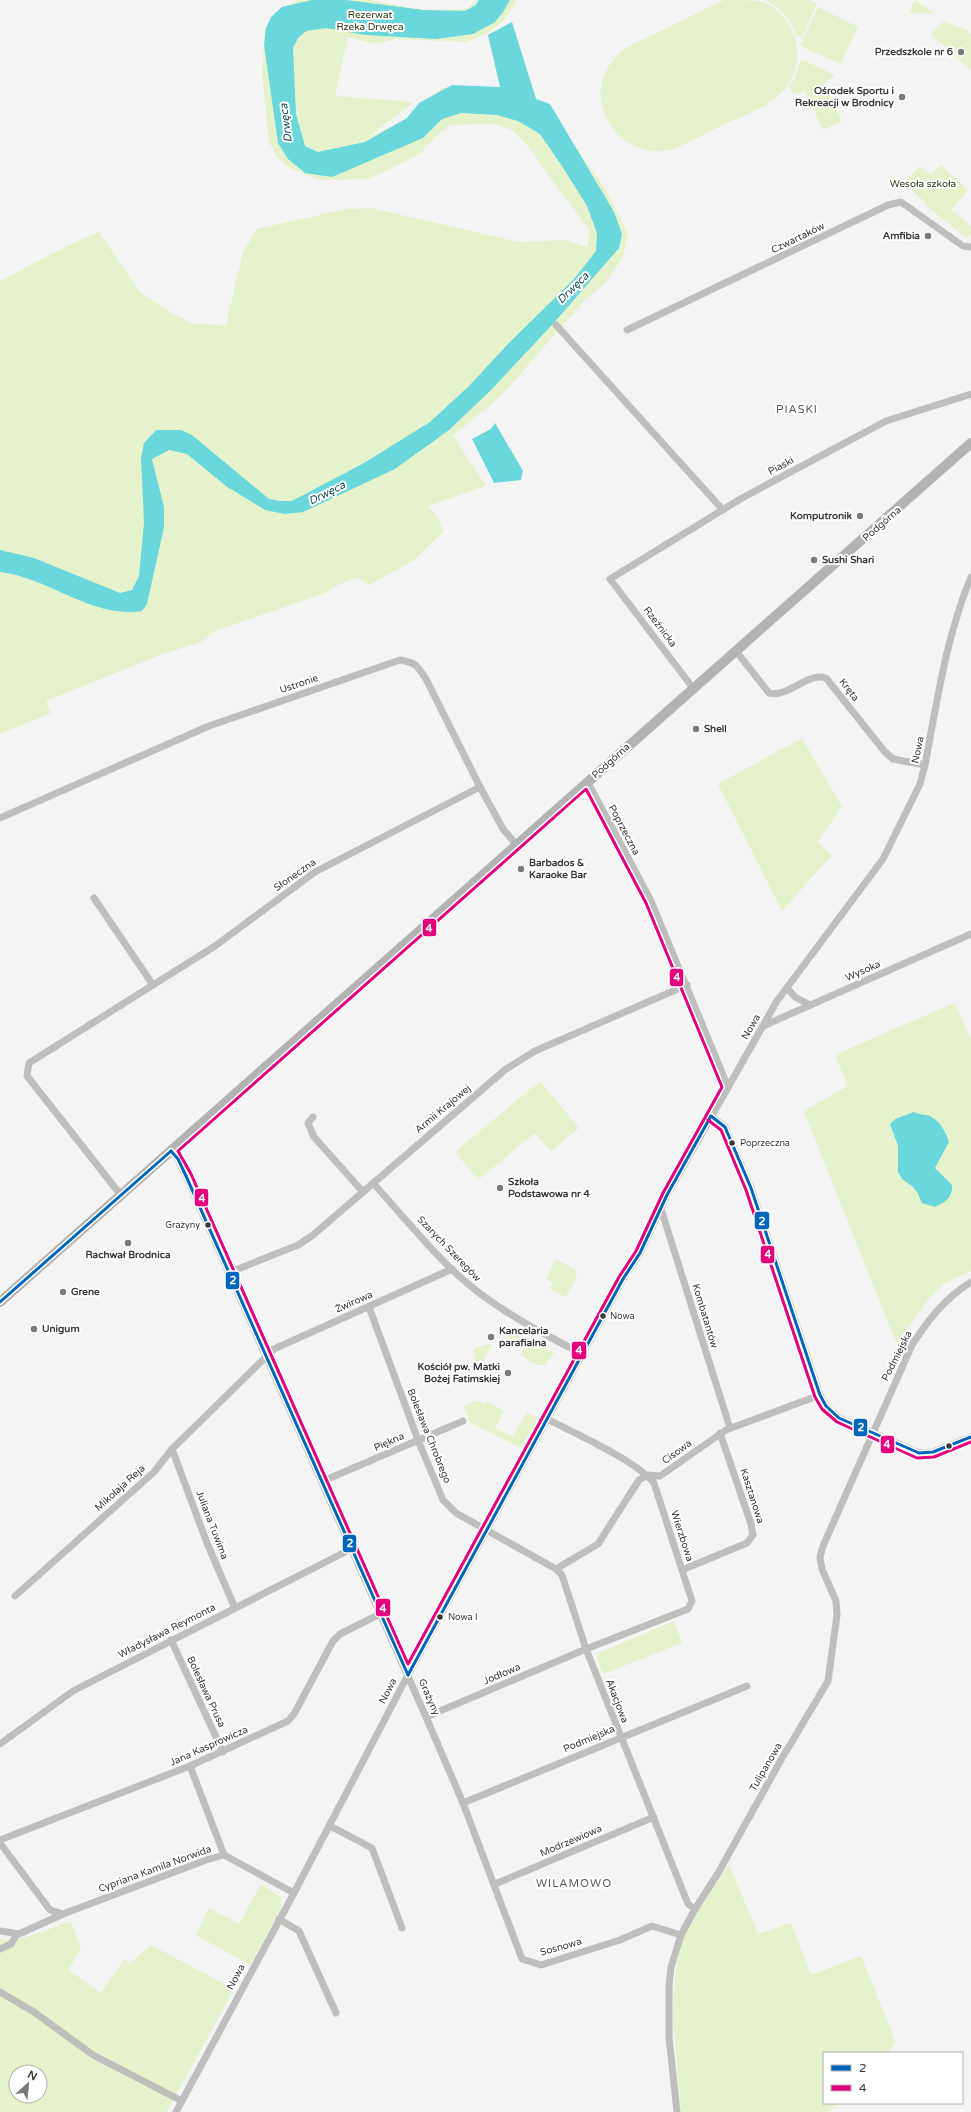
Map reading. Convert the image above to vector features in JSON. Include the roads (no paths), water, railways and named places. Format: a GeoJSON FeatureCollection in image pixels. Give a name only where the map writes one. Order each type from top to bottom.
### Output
{"type":"FeatureCollection","features":[{"type":"Feature","properties":{"kind":"main road","name":"Podgórna"},"geometry":{"type":"LineString","coordinates":[[1,1298],[170,1151],[971,443]]}},
{"type":"Feature","properties":{"kind":"street","name":"Czwartaków"},"geometry":{"type":"LineString","coordinates":[[628,330],[888,205],[901,202],[963,246],[971,247]]}},
{"type":"Feature","properties":{"kind":"street"},"geometry":{"type":"LineString","coordinates":[[556,325],[723,510]]}},
{"type":"Feature","properties":{"kind":"street","name":"Piaski"},"geometry":{"type":"LineString","coordinates":[[610,579],[723,510],[886,421],[971,394]]}},
{"type":"Feature","properties":{"kind":"street","name":"Nowa"},"geometry":{"type":"LineString","coordinates":[[176,2112],[330,1826],[408,1675],[488,1530],[622,1279],[640,1253],[667,1195],[711,1116],[763,1026],[787,988],[883,860],[920,784],[948,645],[958,608],[971,577]]}},
{"type":"Feature","properties":{"kind":"street","name":"Rzeźnicka"},"geometry":{"type":"LineString","coordinates":[[610,579],[693,688]]}},
{"type":"Feature","properties":{"kind":"street","name":"Kręta"},"geometry":{"type":"LineString","coordinates":[[736,651],[769,693],[778,694],[818,677],[826,678],[885,752],[893,759],[925,765]]}},
{"type":"Feature","properties":{"kind":"street","name":"Ustronie"},"geometry":{"type":"LineString","coordinates":[[0,818],[209,726],[400,660],[410,661],[417,665],[426,679],[480,788],[503,829],[516,844]]}},
{"type":"Feature","properties":{"kind":"street","name":"Poprzeczna"},"geometry":{"type":"LineString","coordinates":[[587,782],[651,901],[728,1087]]}},
{"type":"Feature","properties":{"kind":"street","name":"Słoneczna"},"geometry":{"type":"LineString","coordinates":[[120,1194],[27,1076],[29,1063],[35,1057],[215,946],[315,872],[480,788]]}},
{"type":"Feature","properties":{"kind":"street"},"geometry":{"type":"LineString","coordinates":[[94,898],[153,985]]}},
{"type":"Feature","properties":{"kind":"street","name":"Wysoka"},"geometry":{"type":"LineString","coordinates":[[763,1026],[971,934]]}},
{"type":"Feature","properties":{"kind":"street","name":"Armii Krajowej"},"geometry":{"type":"LineString","coordinates":[[228,1273],[298,1245],[313,1235],[506,1069],[535,1051],[687,985]]}},
{"type":"Feature","properties":{"kind":"street"},"geometry":{"type":"LineString","coordinates":[[787,988],[795,997],[810,1006]]}},
{"type":"Feature","properties":{"kind":"street"},"geometry":{"type":"LineString","coordinates":[[711,1116],[725,1127],[751,1188],[820,1395],[826,1406],[839,1418],[913,1451],[926,1454],[971,1437]]}},
{"type":"Feature","properties":{"kind":"street"},"geometry":{"type":"LineString","coordinates":[[313,1117],[308,1123],[314,1137],[363,1192]]}},
{"type":"Feature","properties":{"kind":"street","name":"Grażyny"},"geometry":{"type":"LineString","coordinates":[[170,1151],[181,1165],[322,1481],[463,1803],[495,1884]]}},
{"type":"Feature","properties":{"kind":"street","name":"Szarych Szeregów"},"geometry":{"type":"LineString","coordinates":[[373,1183],[452,1269],[473,1288],[515,1319],[582,1354]]}},
{"type":"Feature","properties":{"kind":"street","name":"Kombatantów"},"geometry":{"type":"LineString","coordinates":[[661,1209],[730,1428]]}},
{"type":"Feature","properties":{"kind":"street","name":"Żwirowa"},"geometry":{"type":"LineString","coordinates":[[266,1356],[274,1349],[452,1269]]}},
{"type":"Feature","properties":{"kind":"street","name":"Podmiejska"},"geometry":{"type":"LineString","coordinates":[[871,1433],[912,1345],[926,1322],[941,1306],[971,1282]]}},
{"type":"Feature","properties":{"kind":"street","name":"Bolesława Chrobrego"},"geometry":{"type":"LineString","coordinates":[[369,1307],[418,1440],[443,1500],[456,1513],[488,1530]]}},
{"type":"Feature","properties":{"kind":"street","name":"Mikołaja Reja"},"geometry":{"type":"LineString","coordinates":[[15,1596],[154,1472],[172,1449],[266,1356]]}},
{"type":"Feature","properties":{"kind":"street","name":"Cisowa"},"geometry":{"type":"LineString","coordinates":[[556,1569],[598,1544],[633,1487],[639,1480],[648,1475],[660,1476],[720,1433],[730,1428],[820,1395]]}},
{"type":"Feature","properties":{"kind":"street","name":"Wierzbowa"},"geometry":{"type":"LineString","coordinates":[[547,1419],[632,1464],[648,1475],[654,1483],[692,1601],[688,1609],[586,1649]]}},
{"type":"Feature","properties":{"kind":"street","name":"Piękna"},"geometry":{"type":"LineString","coordinates":[[322,1481],[463,1421]]}},
{"type":"Feature","properties":{"kind":"street","name":"Kasztanowa"},"geometry":{"type":"LineString","coordinates":[[682,1570],[747,1543],[753,1535],[751,1524],[720,1433]]}},
{"type":"Feature","properties":{"kind":"street","name":"Tulipanowa"},"geometry":{"type":"LineString","coordinates":[[677,2112],[669,2037],[669,1986],[671,1967],[681,1935],[828,1681],[837,1615],[836,1601],[822,1569],[820,1557],[823,1546],[871,1433]]}},
{"type":"Feature","properties":{"kind":"street","name":"Juliana Tuwima"},"geometry":{"type":"LineString","coordinates":[[172,1449],[207,1543],[235,1608]]}},
{"type":"Feature","properties":{"kind":"street"},"geometry":{"type":"LineString","coordinates":[[488,1530],[556,1569]]}},
{"type":"Feature","properties":{"kind":"street","name":"Władysława Reymonta"},"geometry":{"type":"LineString","coordinates":[[0,1744],[74,1691],[351,1549]]}},
{"type":"Feature","properties":{"kind":"street","name":"Akacjowa"},"geometry":{"type":"LineString","coordinates":[[556,1569],[562,1575],[586,1649],[688,1904],[695,1910]]}},
{"type":"Feature","properties":{"kind":"street","name":"Jana Kasprowicza"},"geometry":{"type":"LineString","coordinates":[[0,1842],[190,1766],[288,1721],[294,1714],[333,1641],[340,1634],[380,1614]]}},
{"type":"Feature","properties":{"kind":"street","name":"Bolesława Prusa"},"geometry":{"type":"LineString","coordinates":[[171,1640],[223,1752]]}},
{"type":"Feature","properties":{"kind":"street","name":"Jodłowa"},"geometry":{"type":"LineString","coordinates":[[426,1717],[586,1649]]}},
{"type":"Feature","properties":{"kind":"street","name":"Podmiejska"},"geometry":{"type":"LineString","coordinates":[[463,1803],[620,1737],[747,1686]]}},
{"type":"Feature","properties":{"kind":"street"},"geometry":{"type":"LineString","coordinates":[[190,1766],[224,1855]]}},
{"type":"Feature","properties":{"kind":"street","name":"Modrzewiowa"},"geometry":{"type":"LineString","coordinates":[[495,1884],[654,1817]]}},
{"type":"Feature","properties":{"kind":"street"},"geometry":{"type":"LineString","coordinates":[[330,1826],[372,1848],[402,1928]]}},
{"type":"Feature","properties":{"kind":"street"},"geometry":{"type":"LineString","coordinates":[[0,1842],[50,1910],[63,1914]]}},
{"type":"Feature","properties":{"kind":"street","name":"Cypriana Kamila Norwida"},"geometry":{"type":"LineString","coordinates":[[18,1934],[63,1914],[206,1860],[224,1855],[294,1893]]}},
{"type":"Feature","properties":{"kind":"street","name":"Sosnowa"},"geometry":{"type":"LineString","coordinates":[[495,1884],[522,1959],[541,1964],[620,1940],[652,1926],[681,1935]]}},
{"type":"Feature","properties":{"kind":"street"},"geometry":{"type":"LineString","coordinates":[[279,1919],[299,1931],[336,2013]]}},
{"type":"Feature","properties":{"kind":"street"},"geometry":{"type":"LineString","coordinates":[[0,1931],[18,1934],[11,1944],[0,1949]]}},
{"type":"Feature","properties":{"kind":"street"},"geometry":{"type":"LineString","coordinates":[[0,1992],[34,2012],[93,2055],[182,2101]]}},
{"type":"Feature","properties":{"kind":"water","name":"Rezerwat Rzeka Drwęca"},"geometry":{"type":"Polygon","coordinates":[[[312,0],[346,0],[424,10],[465,11],[476,5],[479,0],[510,0],[495,22],[473,34],[436,39],[365,35],[326,28],[306,31],[298,38],[293,48],[296,114],[305,146],[318,152],[365,142],[407,118],[419,103],[452,85],[500,87],[488,35],[512,22],[536,99],[550,104],[614,212],[622,234],[619,248],[552,325],[490,391],[449,430],[395,469],[303,512],[285,514],[265,510],[226,486],[187,454],[169,450],[152,459],[164,507],[164,527],[147,604],[142,611],[124,612],[105,609],[18,575],[0,572],[0,550],[34,558],[120,593],[132,590],[139,576],[144,523],[141,458],[144,443],[156,430],[181,430],[192,435],[269,499],[292,501],[364,463],[430,422],[469,386],[509,343],[574,279],[596,251],[597,233],[587,206],[540,134],[518,121],[497,115],[461,113],[442,119],[423,138],[332,177],[305,173],[288,159],[278,143],[264,45],[266,28],[271,17],[282,7],[312,0]]]}},
{"type":"Feature","properties":{"kind":"water"},"geometry":{"type":"Polygon","coordinates":[[[495,423],[523,471],[521,480],[494,483],[472,439],[491,429],[495,423]]]}},
{"type":"Feature","properties":{"kind":"water"},"geometry":{"type":"Polygon","coordinates":[[[914,1112],[934,1118],[940,1124],[949,1142],[935,1168],[952,1185],[952,1189],[948,1199],[935,1207],[922,1203],[917,1192],[912,1186],[902,1179],[898,1172],[898,1146],[890,1124],[895,1119],[914,1112]]]}},
{"type":"Feature","properties":{"kind":"place","name":"Przedszkole nr 6"},"geometry":{"type":"Point","coordinates":[961,52]}},
{"type":"Feature","properties":{"kind":"place","name":"Ośrodek Sportu i Rekreacji w Brodnicy"},"geometry":{"type":"Point","coordinates":[902,97]}},
{"type":"Feature","properties":{"kind":"place","name":"Amfibia"},"geometry":{"type":"Point","coordinates":[928,236]}},
{"type":"Feature","properties":{"kind":"place","name":"Komputronik"},"geometry":{"type":"Point","coordinates":[860,516]}},
{"type":"Feature","properties":{"kind":"place","name":"Sushi Shari"},"geometry":{"type":"Point","coordinates":[814,560]}},
{"type":"Feature","properties":{"kind":"place","name":"Shell"},"geometry":{"type":"Point","coordinates":[696,729]}},
{"type":"Feature","properties":{"kind":"place","name":"Barbados & Karaoke Bar"},"geometry":{"type":"Point","coordinates":[521,869]}},
{"type":"Feature","properties":{"kind":"place","name":"Poprzeczna"},"geometry":{"type":"Point","coordinates":[732,1143]}},
{"type":"Feature","properties":{"kind":"place","name":"Szkoła Podstawowa nr 4"},"geometry":{"type":"Point","coordinates":[500,1188]}},
{"type":"Feature","properties":{"kind":"place","name":"Grażyny"},"geometry":{"type":"Point","coordinates":[208,1225]}},
{"type":"Feature","properties":{"kind":"place","name":"Rachwał Brodnica"},"geometry":{"type":"Point","coordinates":[128,1243]}},
{"type":"Feature","properties":{"kind":"place","name":"Grene"},"geometry":{"type":"Point","coordinates":[63,1292]}},
{"type":"Feature","properties":{"kind":"place","name":"Nowa"},"geometry":{"type":"Point","coordinates":[603,1316]}},
{"type":"Feature","properties":{"kind":"place","name":"Unigum"},"geometry":{"type":"Point","coordinates":[34,1329]}},
{"type":"Feature","properties":{"kind":"place","name":"Kancelaria parafialna"},"geometry":{"type":"Point","coordinates":[491,1337]}},
{"type":"Feature","properties":{"kind":"place","name":"Kościół pw. Matki Bożej Fatimskiej"},"geometry":{"type":"Point","coordinates":[508,1373]}},
{"type":"Feature","properties":{"kind":"place","name":"Nowa I"},"geometry":{"type":"Point","coordinates":[440,1617]}},
{"type":"Feature","properties":{"kind":"district","name":"PIASKI"},"geometry":{"type":"Point","coordinates":[797,409]}},
{"type":"Feature","properties":{"kind":"district","name":"WILAMOWO"},"geometry":{"type":"Point","coordinates":[574,1883]}},
{"type":"Feature","properties":{"kind":"water label","name":"Drwęca"},"geometry":{"type":"Point","coordinates":[286,123]}},
{"type":"Feature","properties":{"kind":"water label","name":"Drwęca"},"geometry":{"type":"Point","coordinates":[573,288]}},
{"type":"Feature","properties":{"kind":"water label","name":"Drwęca"},"geometry":{"type":"Point","coordinates":[327,493]}},
{"type":"Feature","properties":{"kind":"park label","name":"Wesoła szkoła"},"geometry":{"type":"Point","coordinates":[923,184]}}]}
